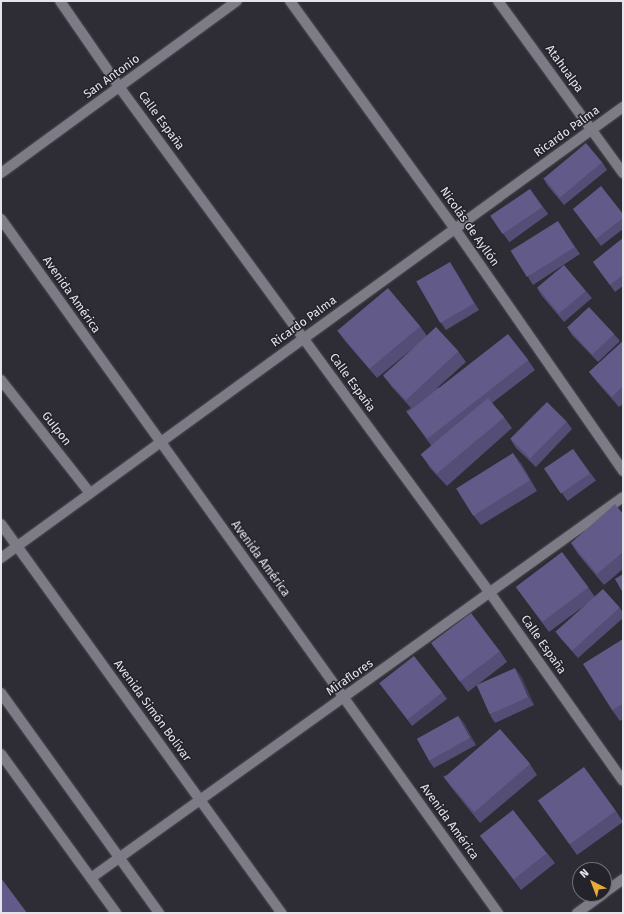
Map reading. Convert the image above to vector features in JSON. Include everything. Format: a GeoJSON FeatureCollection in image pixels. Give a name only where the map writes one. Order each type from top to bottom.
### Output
{"type":"FeatureCollection","features":[{"type":"Feature","properties":{"kind":"street","name":"Calle España"},"geometry":{"type":"LineString","coordinates":[[60,1],[120,88],[490,593],[623,781]]}},
{"type":"Feature","properties":{"kind":"street","name":"San Antonio"},"geometry":{"type":"LineString","coordinates":[[1,172],[120,88],[237,1]]}},
{"type":"Feature","properties":{"kind":"street","name":"Nicolás de Ayllón"},"geometry":{"type":"LineString","coordinates":[[290,1],[455,229],[623,471]]}},
{"type":"Feature","properties":{"kind":"street","name":"Atahualpa"},"geometry":{"type":"LineString","coordinates":[[498,1],[623,173]]}},
{"type":"Feature","properties":{"kind":"street","name":"Ricardo Palma"},"geometry":{"type":"LineString","coordinates":[[1,558],[623,107]]}},
{"type":"Feature","properties":{"kind":"street","name":"Avenida América"},"geometry":{"type":"LineString","coordinates":[[1,219],[343,699],[498,913]]}},
{"type":"Feature","properties":{"kind":"street","name":"Gulpon"},"geometry":{"type":"LineString","coordinates":[[1,380],[90,493]]}},
{"type":"Feature","properties":{"kind":"street","name":"Miraflores"},"geometry":{"type":"LineString","coordinates":[[91,878],[121,858],[623,497]]}},
{"type":"Feature","properties":{"kind":"street","name":"Avenida Simón Bolívar"},"geometry":{"type":"LineString","coordinates":[[1,524],[282,913]]}},
{"type":"Feature","properties":{"kind":"street"},"geometry":{"type":"LineString","coordinates":[[1,693],[121,858],[159,913]]}},
{"type":"Feature","properties":{"kind":"street"},"geometry":{"type":"LineString","coordinates":[[1,754],[116,913]]}},
{"type":"Feature","properties":{"kind":"street"},"geometry":{"type":"LineString","coordinates":[[612,888],[623,880]]}},
{"type":"Feature","properties":{"kind":"street"},"geometry":{"type":"LineString","coordinates":[[577,913],[593,902]]}},
{"type":"Feature","properties":{"kind":"building"},"geometry":{"type":"Polygon","coordinates":[[[586,143],[602,162],[560,198],[544,178],[586,143]]]}},
{"type":"Feature","properties":{"kind":"building"},"geometry":{"type":"Polygon","coordinates":[[[601,186],[623,214],[623,218],[596,239],[573,209],[601,186]]]}},
{"type":"Feature","properties":{"kind":"building"},"geometry":{"type":"Polygon","coordinates":[[[530,189],[542,207],[503,234],[490,216],[530,189]]]}},
{"type":"Feature","properties":{"kind":"building"},"geometry":{"type":"Polygon","coordinates":[[[558,221],[574,247],[527,277],[511,251],[558,221]]]}},
{"type":"Feature","properties":{"kind":"building"},"geometry":{"type":"Polygon","coordinates":[[[623,238],[623,275],[610,285],[593,262],[623,238]]]}},
{"type":"Feature","properties":{"kind":"building"},"geometry":{"type":"Polygon","coordinates":[[[450,262],[474,304],[440,323],[416,282],[450,262]]]}},
{"type":"Feature","properties":{"kind":"building"},"geometry":{"type":"Polygon","coordinates":[[[564,265],[586,291],[559,314],[537,287],[564,265]]]}},
{"type":"Feature","properties":{"kind":"building"},"geometry":{"type":"Polygon","coordinates":[[[388,288],[420,326],[370,369],[337,330],[388,288]]]}},
{"type":"Feature","properties":{"kind":"building"},"geometry":{"type":"Polygon","coordinates":[[[589,307],[614,334],[592,355],[567,327],[589,307]]]}},
{"type":"Feature","properties":{"kind":"building"},"geometry":{"type":"Polygon","coordinates":[[[436,327],[459,351],[406,400],[383,376],[436,327]]]}},
{"type":"Feature","properties":{"kind":"building"},"geometry":{"type":"Polygon","coordinates":[[[508,334],[528,360],[427,439],[407,413],[508,334]]]}},
{"type":"Feature","properties":{"kind":"building"},"geometry":{"type":"Polygon","coordinates":[[[623,341],[623,386],[612,397],[589,372],[623,341]]]}},
{"type":"Feature","properties":{"kind":"building"},"geometry":{"type":"Polygon","coordinates":[[[488,398],[504,417],[437,474],[421,455],[488,398]]]}},
{"type":"Feature","properties":{"kind":"building"},"geometry":{"type":"Polygon","coordinates":[[[547,402],[567,422],[530,459],[510,439],[547,402]]]}},
{"type":"Feature","properties":{"kind":"building"},"geometry":{"type":"Polygon","coordinates":[[[573,449],[590,474],[561,493],[544,469],[573,449]]]}},
{"type":"Feature","properties":{"kind":"building"},"geometry":{"type":"Polygon","coordinates":[[[513,453],[530,480],[473,516],[456,489],[513,453]]]}},
{"type":"Feature","properties":{"kind":"building"},"geometry":{"type":"Polygon","coordinates":[[[615,504],[623,514],[623,552],[597,574],[571,543],[615,504]]]}},
{"type":"Feature","properties":{"kind":"building"},"geometry":{"type":"Polygon","coordinates":[[[562,552],[588,587],[542,622],[516,587],[562,552]]]}},
{"type":"Feature","properties":{"kind":"building"},"geometry":{"type":"Polygon","coordinates":[[[623,574],[623,593],[615,579],[623,574]]]}},
{"type":"Feature","properties":{"kind":"building"},"geometry":{"type":"Polygon","coordinates":[[[603,589],[620,608],[572,650],[555,632],[603,589]]]}},
{"type":"Feature","properties":{"kind":"building"},"geometry":{"type":"Polygon","coordinates":[[[471,613],[500,651],[460,681],[431,643],[471,613]]]}},
{"type":"Feature","properties":{"kind":"building"},"geometry":{"type":"Polygon","coordinates":[[[623,639],[623,704],[612,710],[583,664],[623,639]]]}},
{"type":"Feature","properties":{"kind":"building"},"geometry":{"type":"Polygon","coordinates":[[[414,656],[442,692],[408,719],[379,683],[414,656]]]}},
{"type":"Feature","properties":{"kind":"building"},"geometry":{"type":"Polygon","coordinates":[[[515,668],[528,697],[490,714],[477,685],[515,668]]]}},
{"type":"Feature","properties":{"kind":"building"},"geometry":{"type":"Polygon","coordinates":[[[458,716],[470,738],[429,761],[417,739],[458,716]]]}},
{"type":"Feature","properties":{"kind":"building"},"geometry":{"type":"Polygon","coordinates":[[[500,729],[530,764],[474,812],[444,778],[500,729]]]}},
{"type":"Feature","properties":{"kind":"building"},"geometry":{"type":"Polygon","coordinates":[[[584,767],[616,811],[570,844],[538,801],[584,767]]]}},
{"type":"Feature","properties":{"kind":"building"},"geometry":{"type":"Polygon","coordinates":[[[513,810],[547,853],[514,879],[480,836],[513,810]]]}},
{"type":"Feature","properties":{"kind":"building"},"geometry":{"type":"Polygon","coordinates":[[[1,878],[27,913],[1,913],[1,878]]]}}]}
